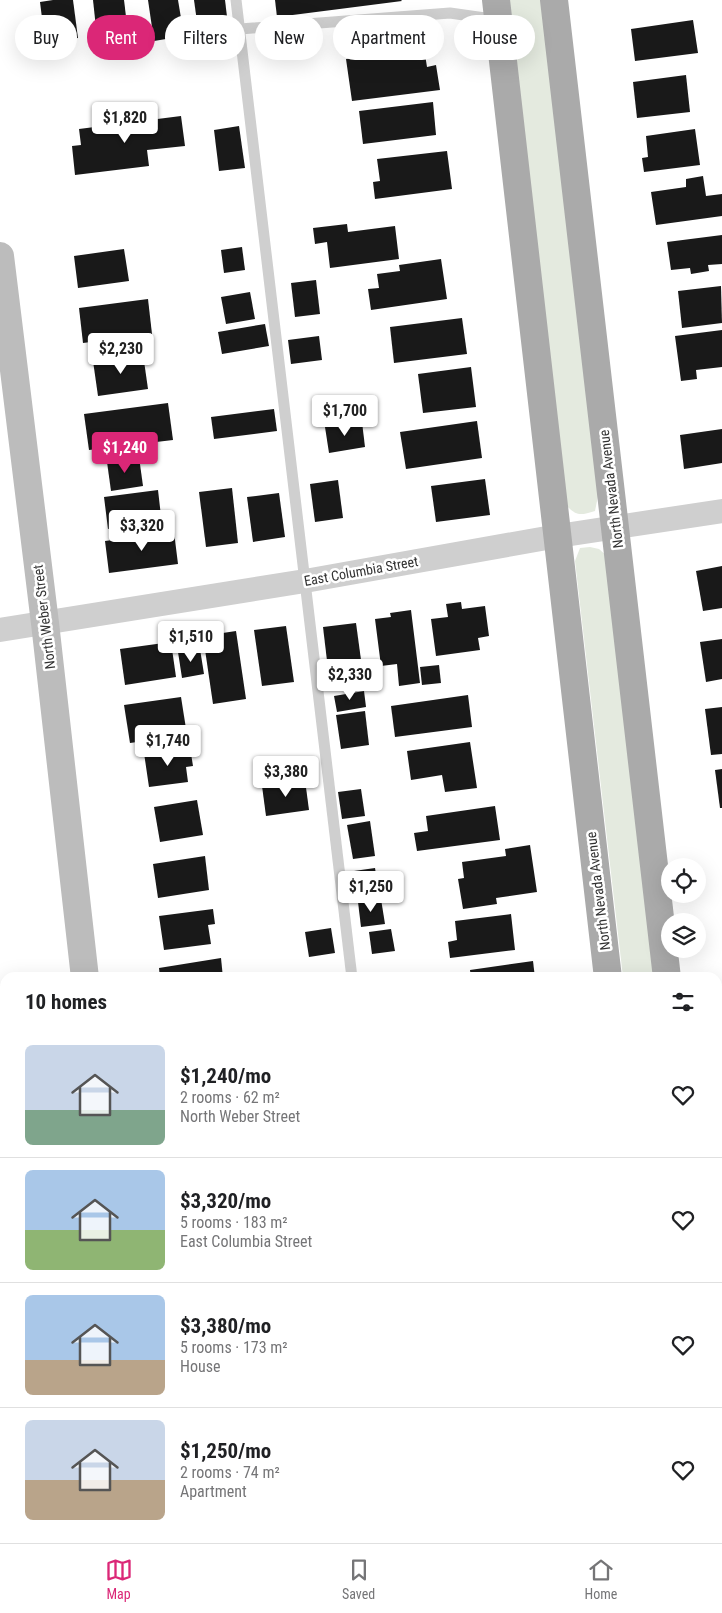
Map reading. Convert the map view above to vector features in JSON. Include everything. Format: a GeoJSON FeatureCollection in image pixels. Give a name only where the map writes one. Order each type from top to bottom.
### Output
{"type":"FeatureCollection","features":[{"type":"Feature","properties":{"kind":"main road","name":"North Nevada Avenue"},"geometry":{"type":"LineString","coordinates":[[554,0],[666,972]]}},
{"type":"Feature","properties":{"kind":"main road","name":"North Nevada Avenue"},"geometry":{"type":"LineString","coordinates":[[498,10],[607,972]]}},
{"type":"Feature","properties":{"kind":"street","name":"North Weber Street"},"geometry":{"type":"LineString","coordinates":[[0,256],[45,623],[84,972]]}},
{"type":"Feature","properties":{"kind":"street","name":"East Columbia Street"},"geometry":{"type":"LineString","coordinates":[[0,630],[305,581],[615,526],[722,511]]}},
{"type":"Feature","properties":{"kind":"lane"},"geometry":{"type":"LineString","coordinates":[[236,0],[238,15]]}},
{"type":"Feature","properties":{"kind":"lane"},"geometry":{"type":"LineString","coordinates":[[245,29],[498,10]]}},
{"type":"Feature","properties":{"kind":"lane"},"geometry":{"type":"LineString","coordinates":[[244,60],[351,972]]}},
{"type":"Feature","properties":{"kind":"shaded area"},"geometry":{"type":"Polygon","coordinates":[[[507,0],[541,0],[598,496],[595,511],[585,514],[575,513],[564,503],[514,60],[535,60],[535,15],[509,15],[507,0]]]}},
{"type":"Feature","properties":{"kind":"shaded area"},"geometry":{"type":"Polygon","coordinates":[[[590,547],[599,549],[608,557],[655,972],[622,972],[575,561],[580,548],[590,547]]]}},
{"type":"Feature","properties":{"kind":"building"},"geometry":{"type":"Polygon","coordinates":[[[73,0],[75,15],[42,15],[40,2],[73,0]]]}},
{"type":"Feature","properties":{"kind":"building"},"geometry":{"type":"Polygon","coordinates":[[[93,0],[124,0],[126,15],[95,15],[93,0]]]}},
{"type":"Feature","properties":{"kind":"building"},"geometry":{"type":"Polygon","coordinates":[[[148,0],[178,0],[180,15],[165,15],[165,39],[155,41],[155,15],[150,15],[148,0]]]}},
{"type":"Feature","properties":{"kind":"building"},"geometry":{"type":"Polygon","coordinates":[[[194,0],[225,0],[227,15],[196,15],[194,0]]]}},
{"type":"Feature","properties":{"kind":"building"},"geometry":{"type":"Polygon","coordinates":[[[275,0],[402,1],[293,15],[277,15],[275,0]]]}},
{"type":"Feature","properties":{"kind":"building"},"geometry":{"type":"Polygon","coordinates":[[[693,20],[698,53],[635,61],[631,29],[693,20]]]}},
{"type":"Feature","properties":{"kind":"building"},"geometry":{"type":"Polygon","coordinates":[[[346,60],[426,60],[427,67],[436,65],[440,90],[352,101],[346,60]]]}},
{"type":"Feature","properties":{"kind":"building"},"geometry":{"type":"Polygon","coordinates":[[[686,75],[690,112],[637,118],[633,82],[686,75]]]}},
{"type":"Feature","properties":{"kind":"building"},"geometry":{"type":"Polygon","coordinates":[[[433,102],[436,135],[363,144],[359,111],[433,102]]]}},
{"type":"Feature","properties":{"kind":"building"},"geometry":{"type":"Polygon","coordinates":[[[181,116],[185,146],[147,150],[149,166],[75,175],[72,146],[81,145],[79,129],[181,116]]]}},
{"type":"Feature","properties":{"kind":"building"},"geometry":{"type":"Polygon","coordinates":[[[239,126],[245,168],[219,171],[214,130],[239,126]]]}},
{"type":"Feature","properties":{"kind":"building"},"geometry":{"type":"Polygon","coordinates":[[[695,129],[700,165],[644,172],[642,158],[648,157],[646,136],[695,129]]]}},
{"type":"Feature","properties":{"kind":"building"},"geometry":{"type":"Polygon","coordinates":[[[447,151],[452,189],[375,199],[373,182],[380,181],[377,159],[447,151]]]}},
{"type":"Feature","properties":{"kind":"building"},"geometry":{"type":"Polygon","coordinates":[[[703,176],[706,196],[722,194],[722,216],[656,225],[651,192],[686,187],[686,179],[703,176]]]}},
{"type":"Feature","properties":{"kind":"building"},"geometry":{"type":"Polygon","coordinates":[[[347,224],[348,232],[395,226],[399,259],[330,268],[327,242],[315,244],[313,228],[347,224]]]}},
{"type":"Feature","properties":{"kind":"building"},"geometry":{"type":"Polygon","coordinates":[[[722,235],[722,264],[708,265],[709,271],[691,274],[690,268],[671,270],[667,242],[722,235]]]}},
{"type":"Feature","properties":{"kind":"building"},"geometry":{"type":"Polygon","coordinates":[[[242,247],[245,270],[224,273],[221,250],[242,247]]]}},
{"type":"Feature","properties":{"kind":"building"},"geometry":{"type":"Polygon","coordinates":[[[124,249],[129,281],[78,288],[74,256],[124,249]]]}},
{"type":"Feature","properties":{"kind":"building"},"geometry":{"type":"Polygon","coordinates":[[[441,259],[447,299],[371,310],[368,289],[379,288],[377,274],[400,271],[399,265],[441,259]]]}},
{"type":"Feature","properties":{"kind":"building"},"geometry":{"type":"Polygon","coordinates":[[[316,280],[320,314],[295,317],[291,283],[316,280]]]}},
{"type":"Feature","properties":{"kind":"building"},"geometry":{"type":"Polygon","coordinates":[[[721,286],[722,323],[682,328],[678,291],[721,286]]]}},
{"type":"Feature","properties":{"kind":"building"},"geometry":{"type":"Polygon","coordinates":[[[250,292],[255,319],[226,324],[221,297],[250,292]]]}},
{"type":"Feature","properties":{"kind":"building"},"geometry":{"type":"Polygon","coordinates":[[[148,299],[152,334],[83,343],[79,308],[148,299]]]}},
{"type":"Feature","properties":{"kind":"building"},"geometry":{"type":"Polygon","coordinates":[[[462,318],[467,354],[394,363],[390,327],[462,318]]]}},
{"type":"Feature","properties":{"kind":"building"},"geometry":{"type":"Polygon","coordinates":[[[265,324],[269,346],[222,354],[218,332],[265,324]]]}},
{"type":"Feature","properties":{"kind":"building"},"geometry":{"type":"Polygon","coordinates":[[[722,330],[722,367],[696,370],[697,379],[681,381],[675,336],[722,330]]]}},
{"type":"Feature","properties":{"kind":"building"},"geometry":{"type":"Polygon","coordinates":[[[319,336],[322,360],[291,364],[288,340],[319,336]]]}},
{"type":"Feature","properties":{"kind":"building"},"geometry":{"type":"Polygon","coordinates":[[[143,354],[148,389],[98,396],[93,361],[143,354]]]}},
{"type":"Feature","properties":{"kind":"building"},"geometry":{"type":"Polygon","coordinates":[[[471,367],[476,407],[423,413],[418,374],[471,367]]]}},
{"type":"Feature","properties":{"kind":"building"},"geometry":{"type":"Polygon","coordinates":[[[168,403],[173,440],[89,450],[84,414],[168,403]]]}},
{"type":"Feature","properties":{"kind":"building"},"geometry":{"type":"Polygon","coordinates":[[[274,409],[277,431],[214,439],[211,417],[274,409]]]}},
{"type":"Feature","properties":{"kind":"building"},"geometry":{"type":"Polygon","coordinates":[[[477,421],[482,458],[406,469],[400,432],[477,421]]]}},
{"type":"Feature","properties":{"kind":"building"},"geometry":{"type":"Polygon","coordinates":[[[362,422],[365,447],[329,453],[325,427],[362,422]]]}},
{"type":"Feature","properties":{"kind":"building"},"geometry":{"type":"Polygon","coordinates":[[[722,429],[722,463],[684,469],[680,435],[722,429]]]}},
{"type":"Feature","properties":{"kind":"building"},"geometry":{"type":"Polygon","coordinates":[[[139,457],[143,486],[111,491],[107,462],[139,457]]]}},
{"type":"Feature","properties":{"kind":"building"},"geometry":{"type":"Polygon","coordinates":[[[485,479],[490,515],[436,522],[431,486],[485,479]]]}},
{"type":"Feature","properties":{"kind":"building"},"geometry":{"type":"Polygon","coordinates":[[[338,480],[343,518],[315,522],[310,484],[338,480]]]}},
{"type":"Feature","properties":{"kind":"building"},"geometry":{"type":"Polygon","coordinates":[[[232,488],[238,543],[206,547],[199,492],[232,488]]]}},
{"type":"Feature","properties":{"kind":"building"},"geometry":{"type":"Polygon","coordinates":[[[158,490],[161,516],[149,517],[150,523],[108,529],[104,497],[158,490]]]}},
{"type":"Feature","properties":{"kind":"building"},"geometry":{"type":"Polygon","coordinates":[[[279,493],[285,537],[253,542],[247,497],[279,493]]]}},
{"type":"Feature","properties":{"kind":"building"},"geometry":{"type":"Polygon","coordinates":[[[174,532],[178,564],[109,573],[105,541],[174,532]]]}},
{"type":"Feature","properties":{"kind":"building"},"geometry":{"type":"Polygon","coordinates":[[[722,566],[722,608],[703,611],[696,571],[722,566]]]}},
{"type":"Feature","properties":{"kind":"building"},"geometry":{"type":"Polygon","coordinates":[[[461,602],[462,609],[485,606],[489,636],[478,638],[480,650],[436,656],[431,619],[448,617],[446,604],[461,602]]]}},
{"type":"Feature","properties":{"kind":"building"},"geometry":{"type":"Polygon","coordinates":[[[411,610],[420,683],[399,686],[397,664],[381,666],[375,619],[391,617],[390,613],[411,610]]]}},
{"type":"Feature","properties":{"kind":"building"},"geometry":{"type":"Polygon","coordinates":[[[356,623],[364,682],[330,686],[323,627],[356,623]]]}},
{"type":"Feature","properties":{"kind":"building"},"geometry":{"type":"Polygon","coordinates":[[[286,626],[294,682],[262,686],[254,630],[286,626]]]}},
{"type":"Feature","properties":{"kind":"building"},"geometry":{"type":"Polygon","coordinates":[[[236,631],[246,699],[213,704],[203,636],[236,631]]]}},
{"type":"Feature","properties":{"kind":"building"},"geometry":{"type":"Polygon","coordinates":[[[722,639],[722,679],[706,682],[700,642],[722,639]]]}},
{"type":"Feature","properties":{"kind":"building"},"geometry":{"type":"Polygon","coordinates":[[[171,642],[176,677],[125,685],[120,649],[171,642]]]}},
{"type":"Feature","properties":{"kind":"building"},"geometry":{"type":"Polygon","coordinates":[[[200,649],[204,674],[182,678],[178,652],[200,649]]]}},
{"type":"Feature","properties":{"kind":"building"},"geometry":{"type":"Polygon","coordinates":[[[439,665],[441,683],[422,685],[420,667],[439,665]]]}},
{"type":"Feature","properties":{"kind":"building"},"geometry":{"type":"Polygon","coordinates":[[[364,691],[366,707],[337,712],[334,696],[364,691]]]}},
{"type":"Feature","properties":{"kind":"building"},"geometry":{"type":"Polygon","coordinates":[[[468,695],[472,727],[395,737],[391,706],[468,695]]]}},
{"type":"Feature","properties":{"kind":"building"},"geometry":{"type":"Polygon","coordinates":[[[181,697],[187,735],[130,743],[124,705],[181,697]]]}},
{"type":"Feature","properties":{"kind":"building"},"geometry":{"type":"Polygon","coordinates":[[[722,707],[722,754],[711,755],[705,709],[722,707]]]}},
{"type":"Feature","properties":{"kind":"building"},"geometry":{"type":"Polygon","coordinates":[[[365,711],[369,745],[341,749],[336,715],[365,711]]]}},
{"type":"Feature","properties":{"kind":"building"},"geometry":{"type":"Polygon","coordinates":[[[470,742],[477,788],[445,792],[442,775],[411,780],[407,751],[470,742]]]}},
{"type":"Feature","properties":{"kind":"building"},"geometry":{"type":"Polygon","coordinates":[[[190,747],[193,766],[186,767],[188,782],[149,787],[144,753],[190,747]]]}},
{"type":"Feature","properties":{"kind":"building"},"geometry":{"type":"Polygon","coordinates":[[[722,769],[722,808],[720,808],[715,770],[722,769]]]}},
{"type":"Feature","properties":{"kind":"building"},"geometry":{"type":"Polygon","coordinates":[[[305,780],[309,810],[266,816],[262,786],[305,780]]]}},
{"type":"Feature","properties":{"kind":"building"},"geometry":{"type":"Polygon","coordinates":[[[361,789],[365,816],[342,819],[338,792],[361,789]]]}},
{"type":"Feature","properties":{"kind":"building"},"geometry":{"type":"Polygon","coordinates":[[[197,800],[203,835],[160,842],[154,807],[197,800]]]}},
{"type":"Feature","properties":{"kind":"building"},"geometry":{"type":"Polygon","coordinates":[[[495,806],[500,840],[417,851],[414,833],[428,831],[426,816],[495,806]]]}},
{"type":"Feature","properties":{"kind":"building"},"geometry":{"type":"Polygon","coordinates":[[[370,821],[375,856],[353,859],[347,825],[370,821]]]}},
{"type":"Feature","properties":{"kind":"building"},"geometry":{"type":"Polygon","coordinates":[[[530,845],[537,892],[496,898],[497,904],[463,909],[458,879],[464,878],[462,862],[506,856],[505,849],[530,845]]]}},
{"type":"Feature","properties":{"kind":"building"},"geometry":{"type":"Polygon","coordinates":[[[205,856],[209,890],[158,898],[153,864],[205,856]]]}},
{"type":"Feature","properties":{"kind":"building"},"geometry":{"type":"Polygon","coordinates":[[[375,868],[380,898],[359,901],[354,871],[375,868]]]}},
{"type":"Feature","properties":{"kind":"building"},"geometry":{"type":"Polygon","coordinates":[[[381,899],[385,924],[361,927],[358,902],[381,899]]]}},
{"type":"Feature","properties":{"kind":"building"},"geometry":{"type":"Polygon","coordinates":[[[213,909],[215,924],[208,925],[211,944],[164,950],[159,916],[213,909]]]}},
{"type":"Feature","properties":{"kind":"building"},"geometry":{"type":"Polygon","coordinates":[[[511,914],[515,950],[450,958],[448,942],[457,940],[455,921],[511,914]]]}},
{"type":"Feature","properties":{"kind":"building"},"geometry":{"type":"Polygon","coordinates":[[[331,928],[335,953],[309,957],[305,932],[331,928]]]}},
{"type":"Feature","properties":{"kind":"building"},"geometry":{"type":"Polygon","coordinates":[[[391,929],[395,951],[372,954],[369,932],[391,929]]]}},
{"type":"Feature","properties":{"kind":"building"},"geometry":{"type":"Polygon","coordinates":[[[221,958],[222,972],[159,972],[159,968],[221,958]]]}},
{"type":"Feature","properties":{"kind":"building"},"geometry":{"type":"Polygon","coordinates":[[[533,961],[534,972],[470,972],[470,970],[533,961]]]}}]}
